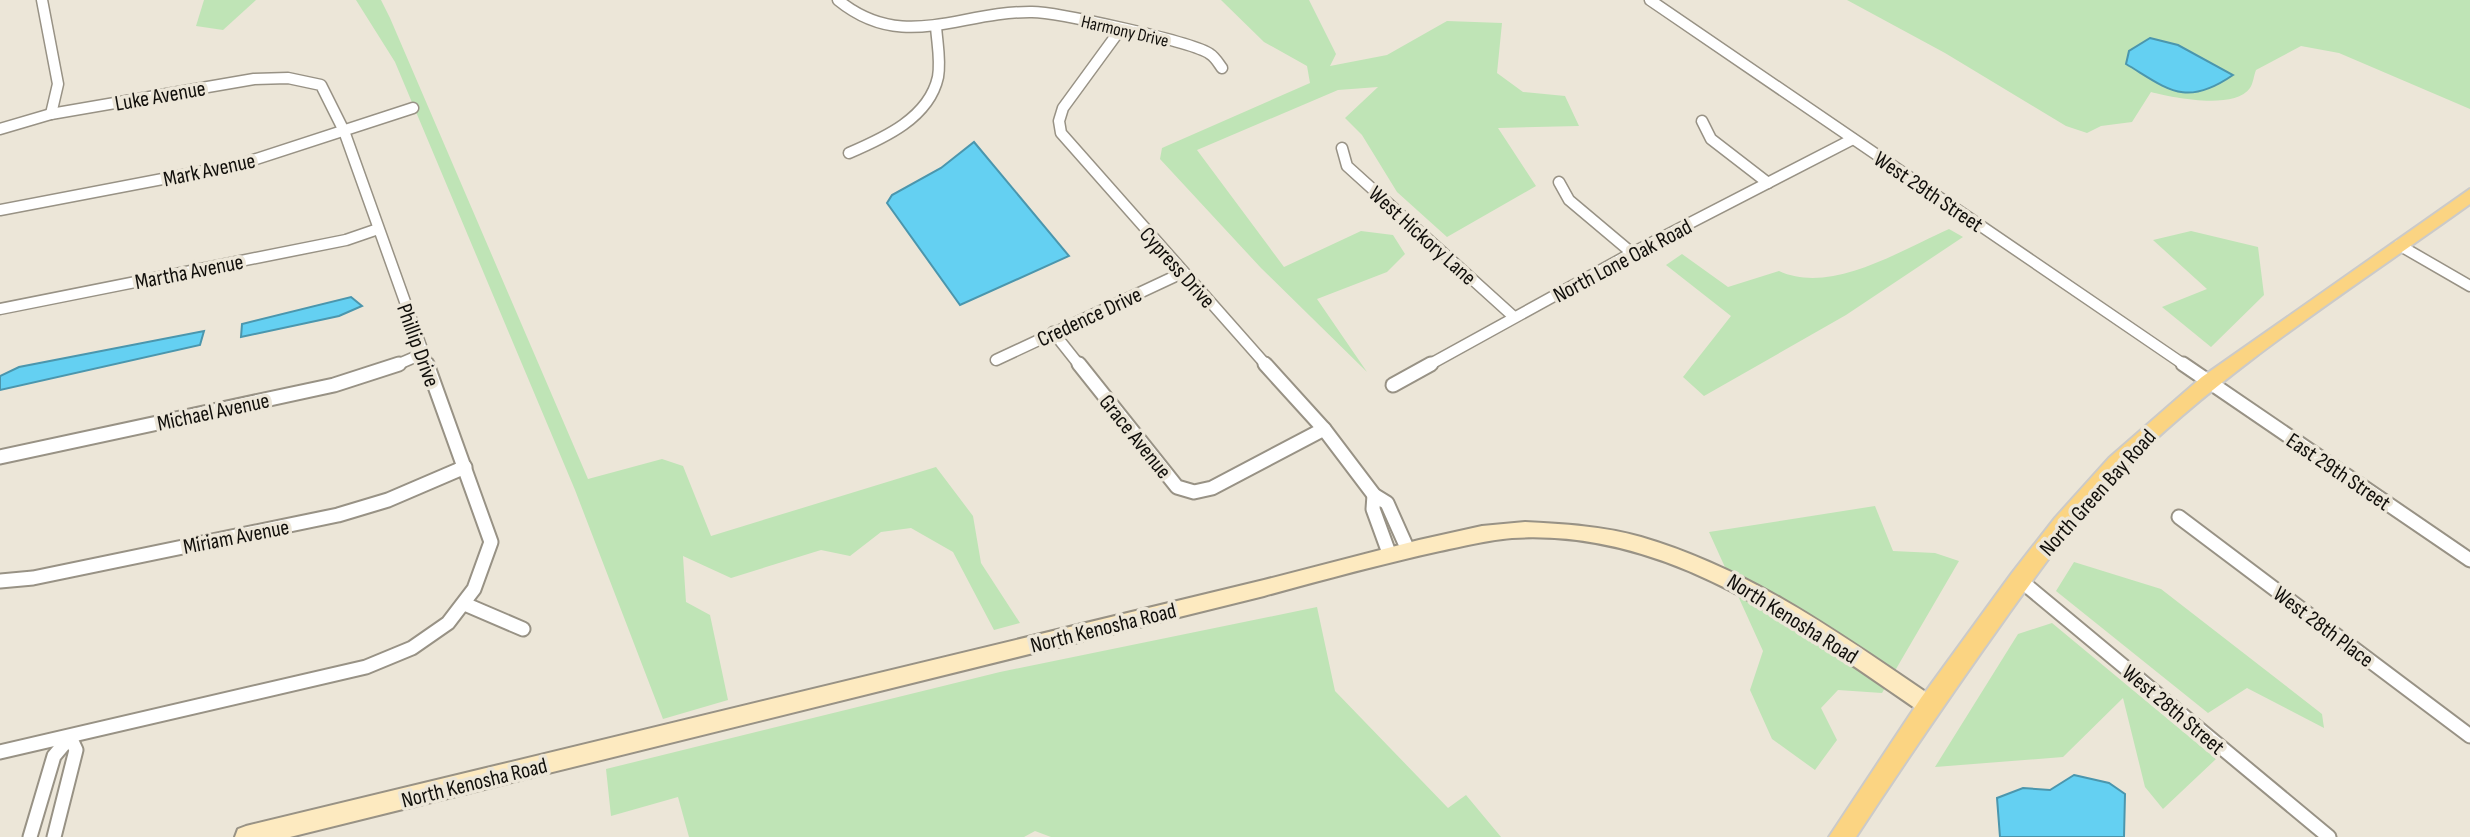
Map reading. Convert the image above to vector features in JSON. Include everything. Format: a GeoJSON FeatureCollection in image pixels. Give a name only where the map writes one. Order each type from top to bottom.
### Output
{"type":"FeatureCollection","features":[{"type":"Feature","properties":{"kind":"main road","name":"North Green Bay Road"},"geometry":{"type":"LineString","coordinates":[[1842,837],[1929,706],[2020,580],[2063,524],[2116,464],[2209,382],[2470,195]]}},
{"type":"Feature","properties":{"kind":"street"},"geometry":{"type":"LineString","coordinates":[[42,0],[58,84],[51,114]]}},
{"type":"Feature","properties":{"kind":"street","name":"Harmony Drive"},"geometry":{"type":"LineString","coordinates":[[838,0],[859,16],[877,23],[936,26],[1033,12],[1189,45],[1211,54],[1222,68]]}},
{"type":"Feature","properties":{"kind":"street","name":"West 29th Street"},"geometry":{"type":"LineString","coordinates":[[1650,0],[2209,382]]}},
{"type":"Feature","properties":{"kind":"street"},"geometry":{"type":"LineString","coordinates":[[849,153],[878,141],[902,126],[920,109],[936,86],[939,66],[936,26]]}},
{"type":"Feature","properties":{"kind":"street","name":"Cypress Drive"},"geometry":{"type":"LineString","coordinates":[[1120,30],[1063,108],[1059,121],[1061,133],[1182,273],[1324,429],[1374,495],[1387,503],[1398,552]]}},
{"type":"Feature","properties":{"kind":"street","name":"Luke Avenue"},"geometry":{"type":"LineString","coordinates":[[0,129],[51,114],[254,79],[281,76],[321,85]]}},
{"type":"Feature","properties":{"kind":"street","name":"Phillip Drive"},"geometry":{"type":"LineString","coordinates":[[0,752],[366,667],[396,657],[426,641],[467,605],[478,585],[491,542],[344,131],[321,85]]}},
{"type":"Feature","properties":{"kind":"street","name":"Mark Avenue"},"geometry":{"type":"LineString","coordinates":[[0,210],[241,164],[413,108]]}},
{"type":"Feature","properties":{"kind":"street"},"geometry":{"type":"LineString","coordinates":[[1702,121],[1711,139],[1768,183]]}},
{"type":"Feature","properties":{"kind":"street","name":"North Lone Oak Road"},"geometry":{"type":"LineString","coordinates":[[1393,385],[1632,253],[1853,139]]}},
{"type":"Feature","properties":{"kind":"street","name":"West Hickory Lane"},"geometry":{"type":"LineString","coordinates":[[1342,148],[1347,166],[1514,317]]}},
{"type":"Feature","properties":{"kind":"street"},"geometry":{"type":"LineString","coordinates":[[1559,182],[1569,200],[1632,253]]}},
{"type":"Feature","properties":{"kind":"street","name":"Martha Avenue"},"geometry":{"type":"LineString","coordinates":[[0,309],[346,240],[378,229]]}},
{"type":"Feature","properties":{"kind":"street"},"geometry":{"type":"LineString","coordinates":[[2399,245],[2470,286]]}},
{"type":"Feature","properties":{"kind":"street","name":"Credence Drive"},"geometry":{"type":"LineString","coordinates":[[996,360],[1182,273]]}},
{"type":"Feature","properties":{"kind":"street","name":"Grace Avenue"},"geometry":{"type":"LineString","coordinates":[[1053,332],[1177,487],[1194,492],[1212,488],[1324,429]]}},
{"type":"Feature","properties":{"kind":"street","name":"Michael Avenue"},"geometry":{"type":"LineString","coordinates":[[0,457],[334,385],[422,354]]}},
{"type":"Feature","properties":{"kind":"street","name":"East 29th Street"},"geometry":{"type":"LineString","coordinates":[[2209,382],[2470,560]]}},
{"type":"Feature","properties":{"kind":"street","name":"Miriam Avenue"},"geometry":{"type":"LineString","coordinates":[[0,581],[33,578],[338,515],[388,500],[465,467]]}},
{"type":"Feature","properties":{"kind":"street","name":"Cypress Drive"},"geometry":{"type":"LineString","coordinates":[[1374,495],[1373,509],[1398,552]]}},
{"type":"Feature","properties":{"kind":"street","name":"West 28th Place"},"geometry":{"type":"LineString","coordinates":[[2179,517],[2470,736]]}},
{"type":"Feature","properties":{"kind":"street","name":"North Kenosha Road"},"geometry":{"type":"LineString","coordinates":[[246,837],[1264,588],[1398,552],[1483,534],[1524,530],[1604,537],[1725,575],[1759,593],[1929,706]]}},
{"type":"Feature","properties":{"kind":"street","name":"West 28th Street"},"geometry":{"type":"LineString","coordinates":[[2020,580],[2329,837]]}},
{"type":"Feature","properties":{"kind":"street"},"geometry":{"type":"LineString","coordinates":[[467,605],[523,629]]}},
{"type":"Feature","properties":{"kind":"street"},"geometry":{"type":"LineString","coordinates":[[30,837],[54,756],[70,737],[76,750],[54,837]]}},
{"type":"Feature","properties":{"kind":"green space"},"geometry":{"type":"Polygon","coordinates":[[[204,0],[256,0],[223,30],[196,26],[204,0]]]}},
{"type":"Feature","properties":{"kind":"green space"},"geometry":{"type":"Polygon","coordinates":[[[356,0],[381,0],[390,18],[588,479],[662,459],[683,466],[711,536],[936,467],[973,516],[981,563],[1020,623],[994,630],[953,552],[911,528],[881,532],[850,556],[821,550],[731,578],[683,556],[686,602],[710,615],[728,700],[663,719],[575,490],[395,62],[356,0]]]}},
{"type":"Feature","properties":{"kind":"green space"},"geometry":{"type":"Polygon","coordinates":[[[1221,0],[1309,0],[1336,54],[1330,66],[1387,55],[1447,21],[1502,23],[1497,73],[1523,92],[1565,96],[1579,126],[1498,128],[1536,186],[1447,237],[1397,192],[1362,135],[1345,118],[1378,87],[1338,90],[1197,150],[1284,267],[1361,231],[1393,235],[1405,254],[1387,272],[1317,299],[1367,372],[1261,268],[1160,159],[1162,148],[1310,83],[1307,66],[1264,42],[1221,0]]]}},
{"type":"Feature","properties":{"kind":"green space"},"geometry":{"type":"Polygon","coordinates":[[[1847,0],[2470,0],[2470,109],[2339,53],[2301,46],[2256,70],[2251,86],[2242,95],[2218,101],[2151,92],[2132,122],[2101,126],[2087,133],[2066,126],[1945,53],[1847,0]]]}},
{"type":"Feature","properties":{"kind":"green space"},"geometry":{"type":"Polygon","coordinates":[[[1949,229],[1963,237],[1846,315],[1704,396],[1683,377],[1731,316],[1666,265],[1682,254],[1728,287],[1779,271],[1799,277],[1820,278],[1842,274],[1887,258],[1949,229]]]}},
{"type":"Feature","properties":{"kind":"green space"},"geometry":{"type":"Polygon","coordinates":[[[2191,231],[2258,247],[2264,295],[2211,347],[2162,307],[2207,289],[2153,240],[2191,231]]]}},
{"type":"Feature","properties":{"kind":"green space"},"geometry":{"type":"Polygon","coordinates":[[[1875,506],[1893,551],[1935,553],[1959,561],[1882,693],[1838,690],[1821,708],[1837,740],[1815,770],[1772,739],[1750,690],[1763,651],[1709,532],[1875,506]]]}},
{"type":"Feature","properties":{"kind":"green space"},"geometry":{"type":"Polygon","coordinates":[[[2074,562],[2161,589],[2322,714],[2324,728],[2247,688],[2208,713],[2056,591],[2074,562]]]}},
{"type":"Feature","properties":{"kind":"green space"},"geometry":{"type":"Polygon","coordinates":[[[1317,607],[1335,691],[1448,808],[1466,795],[1501,837],[1051,837],[1035,831],[1024,837],[689,837],[678,797],[611,816],[606,769],[1000,672],[1317,607]]]}},
{"type":"Feature","properties":{"kind":"green space"},"geometry":{"type":"Polygon","coordinates":[[[2052,623],[2216,759],[2163,809],[2145,787],[2123,698],[2063,757],[1935,767],[2018,634],[2052,623]]]}},
{"type":"Feature","properties":{"kind":"water"},"geometry":{"type":"Polygon","coordinates":[[[2150,38],[2178,45],[2233,75],[2202,91],[2189,93],[2166,87],[2126,64],[2129,51],[2150,38]]]}},
{"type":"Feature","properties":{"kind":"water"},"geometry":{"type":"Polygon","coordinates":[[[974,142],[1069,256],[960,305],[887,203],[892,195],[941,168],[974,142]]]}},
{"type":"Feature","properties":{"kind":"water"},"geometry":{"type":"Polygon","coordinates":[[[351,297],[362,306],[339,316],[241,337],[242,324],[351,297]]]}},
{"type":"Feature","properties":{"kind":"water"},"geometry":{"type":"Polygon","coordinates":[[[204,331],[200,345],[0,390],[0,376],[19,367],[204,331]]]}},
{"type":"Feature","properties":{"kind":"water"},"geometry":{"type":"Polygon","coordinates":[[[2074,775],[2109,783],[2125,794],[2124,837],[2000,837],[1997,798],[2023,788],[2050,790],[2074,775]]]}}]}
